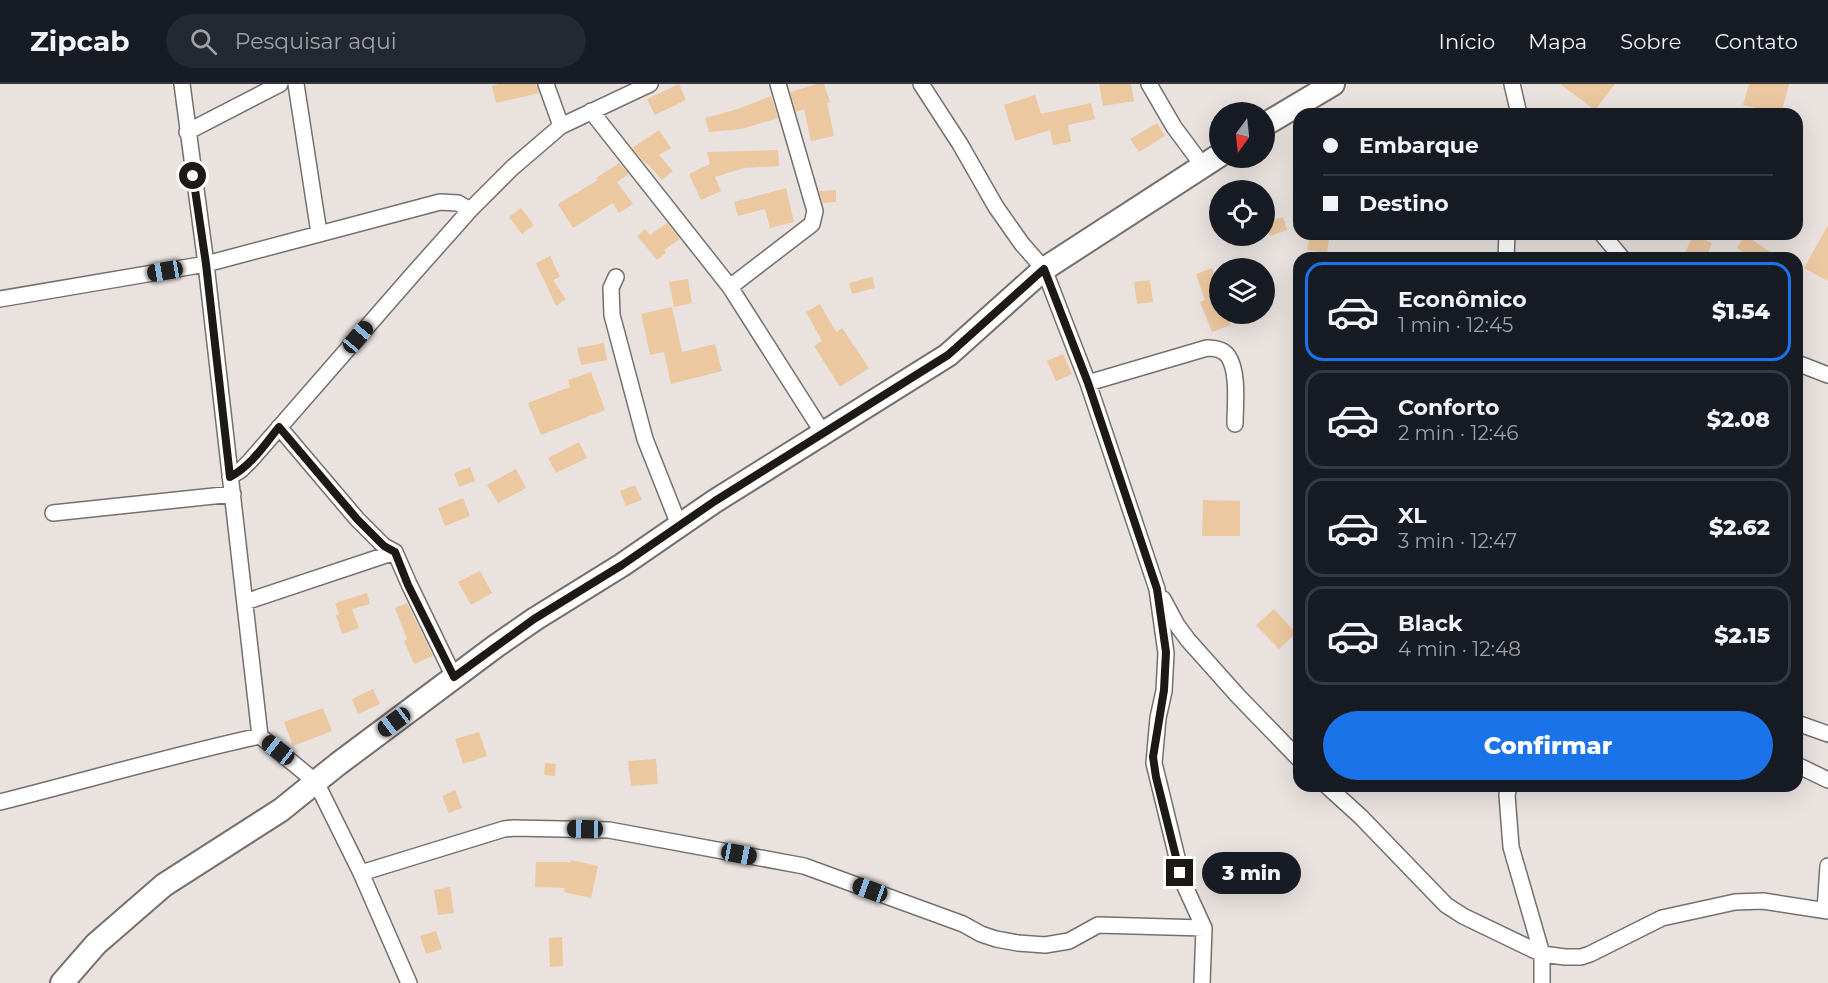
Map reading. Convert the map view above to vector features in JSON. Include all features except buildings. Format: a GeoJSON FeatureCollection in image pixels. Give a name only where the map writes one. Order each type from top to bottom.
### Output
{"type":"FeatureCollection","features":[{"type":"Feature","properties":{"kind":"street"},"geometry":{"type":"LineString","coordinates":[[182,84],[206,264],[260,736],[316,782],[361,873],[409,983]]}},
{"type":"Feature","properties":{"kind":"street"},"geometry":{"type":"LineString","coordinates":[[187,132],[280,84]]}},
{"type":"Feature","properties":{"kind":"street"},"geometry":{"type":"LineString","coordinates":[[296,84],[319,233]]}},
{"type":"Feature","properties":{"kind":"street"},"geometry":{"type":"LineString","coordinates":[[546,84],[561,126]]}},
{"type":"Feature","properties":{"kind":"street"},"geometry":{"type":"LineString","coordinates":[[230,477],[250,461],[470,210],[512,168],[561,126],[650,84]]}},
{"type":"Feature","properties":{"kind":"street"},"geometry":{"type":"LineString","coordinates":[[730,287],[812,224],[814,217],[815,211],[778,84]]}},
{"type":"Feature","properties":{"kind":"street"},"geometry":{"type":"LineString","coordinates":[[921,84],[960,144],[996,207],[1022,244],[1044,269],[1088,383],[1157,589],[1166,652],[1164,690],[1158,718],[1154,763],[1183,882],[1204,928],[1202,983]]}},
{"type":"Feature","properties":{"kind":"street"},"geometry":{"type":"LineString","coordinates":[[1149,84],[1174,127],[1209,158]]}},
{"type":"Feature","properties":{"kind":"street"},"geometry":{"type":"LineString","coordinates":[[1275,118],[1333,84]]}},
{"type":"Feature","properties":{"kind":"street"},"geometry":{"type":"LineString","coordinates":[[1512,84],[1518,108]]}},
{"type":"Feature","properties":{"kind":"street"},"geometry":{"type":"LineString","coordinates":[[591,111],[730,287],[823,433]]}},
{"type":"Feature","properties":{"kind":"street"},"geometry":{"type":"LineString","coordinates":[[63,983],[96,944],[164,885],[281,810],[454,677],[534,619],[622,565],[678,525],[948,355],[1044,269],[1209,161]]}},
{"type":"Feature","properties":{"kind":"street"},"geometry":{"type":"LineString","coordinates":[[0,299],[206,264],[440,202],[458,203],[470,210]]}},
{"type":"Feature","properties":{"kind":"street"},"geometry":{"type":"LineString","coordinates":[[1607,240],[1617,252]]}},
{"type":"Feature","properties":{"kind":"street"},"geometry":{"type":"LineString","coordinates":[[616,277],[611,288],[612,315],[645,439],[678,525]]}},
{"type":"Feature","properties":{"kind":"street"},"geometry":{"type":"LineString","coordinates":[[1088,383],[1207,348],[1218,348],[1228,355],[1233,367],[1235,424]]}},
{"type":"Feature","properties":{"kind":"street"},"geometry":{"type":"LineString","coordinates":[[1803,365],[1828,375]]}},
{"type":"Feature","properties":{"kind":"street"},"geometry":{"type":"LineString","coordinates":[[279,427],[357,519],[384,546],[395,552],[408,585],[454,677]]}},
{"type":"Feature","properties":{"kind":"street"},"geometry":{"type":"LineString","coordinates":[[52,513],[233,494]]}},
{"type":"Feature","properties":{"kind":"street"},"geometry":{"type":"LineString","coordinates":[[245,602],[395,552]]}},
{"type":"Feature","properties":{"kind":"street"},"geometry":{"type":"LineString","coordinates":[[1157,589],[1188,640],[1293,753]]}},
{"type":"Feature","properties":{"kind":"street"},"geometry":{"type":"LineString","coordinates":[[1803,725],[1828,734]]}},
{"type":"Feature","properties":{"kind":"street"},"geometry":{"type":"LineString","coordinates":[[0,802],[197,750],[260,736]]}},
{"type":"Feature","properties":{"kind":"street"},"geometry":{"type":"LineString","coordinates":[[1803,768],[1828,780]]}},
{"type":"Feature","properties":{"kind":"street"},"geometry":{"type":"LineString","coordinates":[[1334,792],[1361,817],[1446,905],[1491,930],[1542,954],[1581,957],[1662,918],[1735,903],[1763,901],[1826,910],[1828,866]]}},
{"type":"Feature","properties":{"kind":"street"},"geometry":{"type":"LineString","coordinates":[[1508,792],[1511,847],[1542,954],[1542,983]]}},
{"type":"Feature","properties":{"kind":"street"},"geometry":{"type":"LineString","coordinates":[[361,873],[504,829],[609,830],[804,866],[963,924],[981,934],[1018,943],[1045,945],[1069,941],[1098,925],[1204,928]]}},
{"type":"Feature","properties":{"kind":"route"},"geometry":{"type":"LineString","coordinates":[[193,176],[206,264],[230,477],[237,474],[250,461],[279,427],[357,519],[384,546],[395,552],[408,585],[454,677],[534,619],[622,565],[678,525],[948,355],[1044,269],[1088,383],[1157,589],[1166,652],[1164,690],[1153,757],[1180,873]]}}]}
